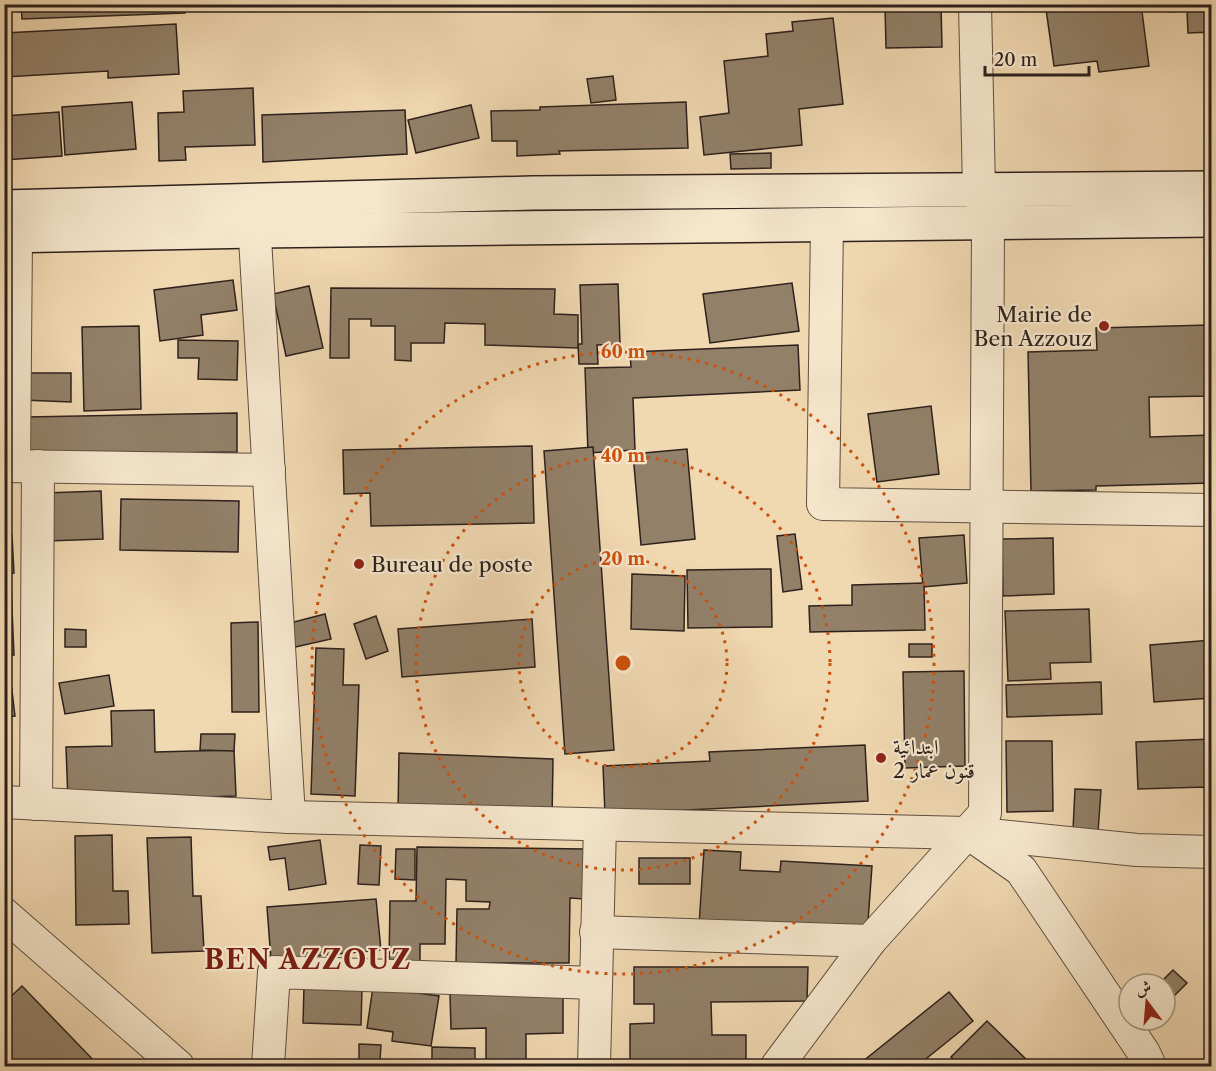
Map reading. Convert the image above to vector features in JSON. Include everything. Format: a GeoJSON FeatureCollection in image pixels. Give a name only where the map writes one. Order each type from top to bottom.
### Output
{"type":"FeatureCollection","features":[{"type":"Feature","properties":{"kind":"main road"},"geometry":{"type":"LineString","coordinates":[[11,221],[252,199],[1212,188]]}},
{"type":"Feature","properties":{"kind":"main road"},"geometry":{"type":"LineString","coordinates":[[11,221],[255,231],[1212,220]]}},
{"type":"Feature","properties":{"kind":"street"},"geometry":{"type":"LineString","coordinates":[[777,1066],[870,941],[985,813],[988,223],[979,190],[975,4]]}},
{"type":"Feature","properties":{"kind":"street"},"geometry":{"type":"LineString","coordinates":[[252,199],[289,817]]}},
{"type":"Feature","properties":{"kind":"street"},"geometry":{"type":"LineString","coordinates":[[11,221],[19,466],[36,804]]}},
{"type":"Feature","properties":{"kind":"street"},"geometry":{"type":"LineString","coordinates":[[827,225],[823,504],[1212,510]]}},
{"type":"Feature","properties":{"kind":"street"},"geometry":{"type":"LineString","coordinates":[[19,466],[269,470]]}},
{"type":"Feature","properties":{"kind":"street"},"geometry":{"type":"LineString","coordinates":[[4,802],[289,817],[968,833],[1137,850],[1212,852]]}},
{"type":"Feature","properties":{"kind":"street"},"geometry":{"type":"LineString","coordinates":[[594,1066],[600,825]]}},
{"type":"Feature","properties":{"kind":"street"},"geometry":{"type":"LineString","coordinates":[[968,833],[1021,870],[1144,1053],[1150,1066]]}},
{"type":"Feature","properties":{"kind":"street"},"geometry":{"type":"LineString","coordinates":[[4,914],[178,1066]]}},
{"type":"Feature","properties":{"kind":"street"},"geometry":{"type":"LineString","coordinates":[[596,932],[870,941]]}},
{"type":"Feature","properties":{"kind":"street"},"geometry":{"type":"LineString","coordinates":[[268,1066],[274,972],[596,983]]}},
{"type":"Feature","properties":{"kind":"building"},"geometry":{"type":"Polygon","coordinates":[[[21,4],[185,4],[185,13],[22,19],[21,4]]]}},
{"type":"Feature","properties":{"kind":"building"},"geometry":{"type":"Polygon","coordinates":[[[865,4],[941,4],[942,47],[886,48],[885,6],[865,7],[865,4]]]}},
{"type":"Feature","properties":{"kind":"building"},"geometry":{"type":"Polygon","coordinates":[[[1058,4],[1141,4],[1149,66],[1099,72],[1097,61],[1054,66],[1046,9],[1058,7],[1058,4]]]}},
{"type":"Feature","properties":{"kind":"building"},"geometry":{"type":"Polygon","coordinates":[[[1169,4],[1212,4],[1212,32],[1188,33],[1187,11],[1169,12],[1169,4]]]}},
{"type":"Feature","properties":{"kind":"building"},"geometry":{"type":"Polygon","coordinates":[[[833,18],[843,104],[799,109],[802,145],[704,155],[700,117],[729,113],[724,61],[768,56],[766,34],[793,31],[792,22],[833,18]]]}},
{"type":"Feature","properties":{"kind":"building"},"geometry":{"type":"Polygon","coordinates":[[[176,24],[179,74],[108,78],[108,71],[4,77],[4,33],[176,24]]]}},
{"type":"Feature","properties":{"kind":"building"},"geometry":{"type":"Polygon","coordinates":[[[613,76],[616,100],[591,103],[587,79],[613,76]]]}},
{"type":"Feature","properties":{"kind":"building"},"geometry":{"type":"Polygon","coordinates":[[[253,88],[255,145],[185,147],[186,160],[159,161],[158,113],[184,112],[183,91],[253,88]]]}},
{"type":"Feature","properties":{"kind":"building"},"geometry":{"type":"Polygon","coordinates":[[[132,102],[136,149],[65,155],[62,107],[132,102]]]}},
{"type":"Feature","properties":{"kind":"building"},"geometry":{"type":"Polygon","coordinates":[[[686,102],[688,148],[559,151],[560,154],[517,156],[517,141],[492,141],[491,111],[686,102]]]}},
{"type":"Feature","properties":{"kind":"building"},"geometry":{"type":"Polygon","coordinates":[[[471,105],[479,138],[416,153],[408,120],[471,105]]]}},
{"type":"Feature","properties":{"kind":"building"},"geometry":{"type":"Polygon","coordinates":[[[405,110],[407,154],[263,162],[262,115],[405,110]]]}},
{"type":"Feature","properties":{"kind":"building"},"geometry":{"type":"Polygon","coordinates":[[[59,112],[62,156],[4,160],[4,116],[59,112]]]}},
{"type":"Feature","properties":{"kind":"building"},"geometry":{"type":"Polygon","coordinates":[[[771,153],[771,168],[731,169],[730,154],[771,153]]]}},
{"type":"Feature","properties":{"kind":"building"},"geometry":{"type":"Polygon","coordinates":[[[233,280],[237,310],[201,315],[203,335],[160,341],[154,290],[233,280]]]}},
{"type":"Feature","properties":{"kind":"building"},"geometry":{"type":"Polygon","coordinates":[[[792,283],[799,331],[710,343],[703,294],[792,283]]]}},
{"type":"Feature","properties":{"kind":"building"},"geometry":{"type":"Polygon","coordinates":[[[618,284],[620,344],[597,345],[598,364],[579,364],[578,344],[582,344],[580,285],[618,284]]]}},
{"type":"Feature","properties":{"kind":"building"},"geometry":{"type":"Polygon","coordinates":[[[309,286],[323,348],[286,356],[273,294],[309,286]]]}},
{"type":"Feature","properties":{"kind":"building"},"geometry":{"type":"Polygon","coordinates":[[[331,288],[555,289],[554,314],[578,315],[578,348],[485,345],[485,324],[445,323],[444,343],[411,343],[411,361],[395,360],[395,326],[371,326],[371,319],[349,319],[349,358],[330,358],[331,288]]]}},
{"type":"Feature","properties":{"kind":"building"},"geometry":{"type":"Polygon","coordinates":[[[1209,325],[1212,396],[1149,397],[1150,437],[1212,435],[1212,483],[1096,486],[1096,490],[1031,491],[1028,352],[1097,350],[1096,328],[1209,325]]]}},
{"type":"Feature","properties":{"kind":"building"},"geometry":{"type":"Polygon","coordinates":[[[139,326],[141,409],[84,411],[82,327],[139,326]]]}},
{"type":"Feature","properties":{"kind":"building"},"geometry":{"type":"Polygon","coordinates":[[[178,340],[238,341],[237,380],[198,379],[199,358],[178,358],[178,340]]]}},
{"type":"Feature","properties":{"kind":"building"},"geometry":{"type":"Polygon","coordinates":[[[798,345],[800,390],[633,398],[635,450],[588,453],[585,368],[631,367],[630,352],[798,345]]]}},
{"type":"Feature","properties":{"kind":"building"},"geometry":{"type":"Polygon","coordinates":[[[23,373],[71,373],[71,402],[23,400],[23,373]]]}},
{"type":"Feature","properties":{"kind":"building"},"geometry":{"type":"Polygon","coordinates":[[[931,406],[939,474],[877,482],[868,414],[931,406]]]}},
{"type":"Feature","properties":{"kind":"building"},"geometry":{"type":"Polygon","coordinates":[[[237,413],[237,452],[27,455],[27,417],[237,413]]]}},
{"type":"Feature","properties":{"kind":"building"},"geometry":{"type":"Polygon","coordinates":[[[532,446],[534,523],[371,526],[370,493],[344,494],[343,450],[532,446]]]}},
{"type":"Feature","properties":{"kind":"building"},"geometry":{"type":"Polygon","coordinates":[[[593,447],[614,750],[565,754],[544,451],[593,447]]]}},
{"type":"Feature","properties":{"kind":"building"},"geometry":{"type":"Polygon","coordinates":[[[687,449],[695,539],[641,545],[633,454],[687,449]]]}},
{"type":"Feature","properties":{"kind":"building"},"geometry":{"type":"Polygon","coordinates":[[[101,491],[103,539],[47,541],[45,493],[101,491]]]}},
{"type":"Feature","properties":{"kind":"building"},"geometry":{"type":"Polygon","coordinates":[[[121,499],[239,501],[238,552],[120,550],[121,499]]]}},
{"type":"Feature","properties":{"kind":"building"},"geometry":{"type":"Polygon","coordinates":[[[795,534],[802,589],[783,592],[777,536],[795,534]]]}},
{"type":"Feature","properties":{"kind":"building"},"geometry":{"type":"Polygon","coordinates":[[[4,535],[12,535],[14,573],[4,574],[4,535]]]}},
{"type":"Feature","properties":{"kind":"building"},"geometry":{"type":"Polygon","coordinates":[[[964,535],[967,583],[923,587],[919,538],[964,535]]]}},
{"type":"Feature","properties":{"kind":"building"},"geometry":{"type":"Polygon","coordinates":[[[1053,538],[1054,594],[1003,596],[1002,539],[1053,538]]]}},
{"type":"Feature","properties":{"kind":"building"},"geometry":{"type":"Polygon","coordinates":[[[771,569],[772,627],[688,628],[687,570],[771,569]]]}},
{"type":"Feature","properties":{"kind":"building"},"geometry":{"type":"Polygon","coordinates":[[[632,574],[685,576],[684,631],[631,629],[632,574]]]}},
{"type":"Feature","properties":{"kind":"building"},"geometry":{"type":"Polygon","coordinates":[[[924,583],[925,630],[810,632],[809,606],[852,605],[852,585],[924,583]]]}},
{"type":"Feature","properties":{"kind":"building"},"geometry":{"type":"Polygon","coordinates":[[[11,586],[14,655],[4,655],[4,587],[11,586]]]}},
{"type":"Feature","properties":{"kind":"building"},"geometry":{"type":"Polygon","coordinates":[[[1089,609],[1091,662],[1050,663],[1051,679],[1008,681],[1005,611],[1089,609]]]}},
{"type":"Feature","properties":{"kind":"building"},"geometry":{"type":"Polygon","coordinates":[[[325,614],[331,639],[295,647],[290,623],[325,614]]]}},
{"type":"Feature","properties":{"kind":"building"},"geometry":{"type":"Polygon","coordinates":[[[376,616],[388,651],[366,659],[354,624],[376,616]]]}},
{"type":"Feature","properties":{"kind":"building"},"geometry":{"type":"Polygon","coordinates":[[[532,619],[535,667],[402,677],[398,629],[532,619]]]}},
{"type":"Feature","properties":{"kind":"building"},"geometry":{"type":"Polygon","coordinates":[[[258,622],[259,712],[232,712],[231,623],[258,622]]]}},
{"type":"Feature","properties":{"kind":"building"},"geometry":{"type":"Polygon","coordinates":[[[65,629],[86,630],[86,647],[65,647],[65,629]]]}},
{"type":"Feature","properties":{"kind":"building"},"geometry":{"type":"Polygon","coordinates":[[[1212,640],[1212,698],[1154,702],[1150,645],[1212,640]]]}},
{"type":"Feature","properties":{"kind":"building"},"geometry":{"type":"Polygon","coordinates":[[[909,644],[932,644],[932,657],[909,657],[909,644]]]}},
{"type":"Feature","properties":{"kind":"building"},"geometry":{"type":"Polygon","coordinates":[[[316,648],[344,649],[343,685],[359,685],[355,796],[311,794],[316,648]]]}},
{"type":"Feature","properties":{"kind":"building"},"geometry":{"type":"Polygon","coordinates":[[[964,671],[965,766],[905,768],[903,672],[964,671]]]}},
{"type":"Feature","properties":{"kind":"building"},"geometry":{"type":"Polygon","coordinates":[[[10,674],[15,716],[4,717],[4,675],[10,674]]]}},
{"type":"Feature","properties":{"kind":"building"},"geometry":{"type":"Polygon","coordinates":[[[109,675],[114,706],[65,714],[59,683],[109,675]]]}},
{"type":"Feature","properties":{"kind":"building"},"geometry":{"type":"Polygon","coordinates":[[[1101,682],[1102,714],[1007,717],[1006,685],[1101,682]]]}},
{"type":"Feature","properties":{"kind":"building"},"geometry":{"type":"Polygon","coordinates":[[[1208,704],[1212,704],[1212,740],[1209,740],[1208,704]]]}},
{"type":"Feature","properties":{"kind":"building"},"geometry":{"type":"Polygon","coordinates":[[[154,710],[155,752],[234,750],[236,796],[68,801],[66,747],[112,746],[111,711],[154,710]]]}},
{"type":"Feature","properties":{"kind":"building"},"geometry":{"type":"Polygon","coordinates":[[[201,734],[235,734],[234,751],[200,750],[201,734]]]}},
{"type":"Feature","properties":{"kind":"building"},"geometry":{"type":"Polygon","coordinates":[[[1212,739],[1212,838],[1207,838],[1205,787],[1138,789],[1136,742],[1212,739]]]}},
{"type":"Feature","properties":{"kind":"building"},"geometry":{"type":"Polygon","coordinates":[[[1006,741],[1052,741],[1053,811],[1007,812],[1006,741]]]}},
{"type":"Feature","properties":{"kind":"building"},"geometry":{"type":"Polygon","coordinates":[[[865,745],[868,801],[605,814],[603,766],[710,761],[709,752],[865,745]]]}},
{"type":"Feature","properties":{"kind":"building"},"geometry":{"type":"Polygon","coordinates":[[[399,753],[553,759],[552,820],[398,815],[399,753]]]}},
{"type":"Feature","properties":{"kind":"building"},"geometry":{"type":"Polygon","coordinates":[[[1075,789],[1101,790],[1098,832],[1073,830],[1075,789]]]}},
{"type":"Feature","properties":{"kind":"building"},"geometry":{"type":"Polygon","coordinates":[[[112,835],[113,891],[128,891],[129,924],[76,925],[75,836],[112,835]]]}},
{"type":"Feature","properties":{"kind":"building"},"geometry":{"type":"Polygon","coordinates":[[[191,837],[193,896],[201,896],[204,951],[152,953],[147,838],[191,837]]]}},
{"type":"Feature","properties":{"kind":"building"},"geometry":{"type":"Polygon","coordinates":[[[320,840],[326,884],[289,890],[285,858],[270,860],[268,847],[320,840]]]}},
{"type":"Feature","properties":{"kind":"building"},"geometry":{"type":"Polygon","coordinates":[[[360,845],[381,846],[379,885],[358,884],[360,845]]]}},
{"type":"Feature","properties":{"kind":"building"},"geometry":{"type":"Polygon","coordinates":[[[417,847],[585,849],[584,899],[570,898],[569,963],[456,963],[457,909],[489,909],[490,902],[466,901],[466,880],[446,879],[445,944],[420,944],[420,965],[389,964],[390,901],[416,901],[417,847]]]}},
{"type":"Feature","properties":{"kind":"building"},"geometry":{"type":"Polygon","coordinates":[[[396,849],[415,849],[415,880],[395,879],[396,849]]]}},
{"type":"Feature","properties":{"kind":"building"},"geometry":{"type":"Polygon","coordinates":[[[704,850],[741,852],[740,870],[780,872],[781,861],[872,866],[867,935],[699,925],[704,850]]]}},
{"type":"Feature","properties":{"kind":"building"},"geometry":{"type":"Polygon","coordinates":[[[639,858],[690,858],[690,884],[639,884],[639,858]]]}},
{"type":"Feature","properties":{"kind":"building"},"geometry":{"type":"Polygon","coordinates":[[[376,899],[381,950],[271,960],[267,907],[376,899]]]}},
{"type":"Feature","properties":{"kind":"building"},"geometry":{"type":"Polygon","coordinates":[[[634,967],[808,967],[807,1001],[711,1002],[712,1035],[746,1035],[746,1066],[630,1066],[630,1024],[654,1023],[654,1004],[634,1004],[634,967]]]}},
{"type":"Feature","properties":{"kind":"building"},"geometry":{"type":"Polygon","coordinates":[[[1177,974],[1187,983],[1177,993],[1177,974]]]}},
{"type":"Feature","properties":{"kind":"building"},"geometry":{"type":"Polygon","coordinates":[[[22,986],[99,1066],[17,1066],[4,1054],[4,1003],[22,986]]]}},
{"type":"Feature","properties":{"kind":"building"},"geometry":{"type":"Polygon","coordinates":[[[304,987],[362,988],[361,1025],[303,1023],[304,987]]]}},
{"type":"Feature","properties":{"kind":"building"},"geometry":{"type":"Polygon","coordinates":[[[373,987],[439,996],[431,1046],[392,1041],[393,1032],[367,1028],[373,987]]]}},
{"type":"Feature","properties":{"kind":"building"},"geometry":{"type":"Polygon","coordinates":[[[949,992],[973,1021],[917,1066],[857,1066],[949,992]]]}},
{"type":"Feature","properties":{"kind":"building"},"geometry":{"type":"Polygon","coordinates":[[[563,993],[563,1033],[526,1034],[526,1065],[561,1064],[561,1066],[486,1066],[486,1028],[451,1029],[450,994],[563,993]]]}},
{"type":"Feature","properties":{"kind":"building"},"geometry":{"type":"Polygon","coordinates":[[[987,1021],[1033,1066],[961,1066],[951,1057],[987,1021]]]}},
{"type":"Feature","properties":{"kind":"building"},"geometry":{"type":"Polygon","coordinates":[[[359,1044],[381,1045],[380,1061],[358,1061],[358,1066],[302,1066],[302,1060],[359,1060],[359,1044]]]}},
{"type":"Feature","properties":{"kind":"building"},"geometry":{"type":"Polygon","coordinates":[[[432,1047],[475,1048],[475,1066],[432,1066],[432,1047]]]}},
{"type":"Feature","properties":{"kind":"place","name":"Mairie de Ben Azzouz"},"geometry":{"type":"Point","coordinates":[1104,326]}},
{"type":"Feature","properties":{"kind":"place","name":"Bureau de poste"},"geometry":{"type":"Point","coordinates":[359,564]}},
{"type":"Feature","properties":{"kind":"place","name":"ابتدائية قنون عمار 2"},"geometry":{"type":"Point","coordinates":[881,758]}},
{"type":"Feature","properties":{"kind":"district","name":"BEN AZZOUZ"},"geometry":{"type":"Point","coordinates":[308,959]}}]}
